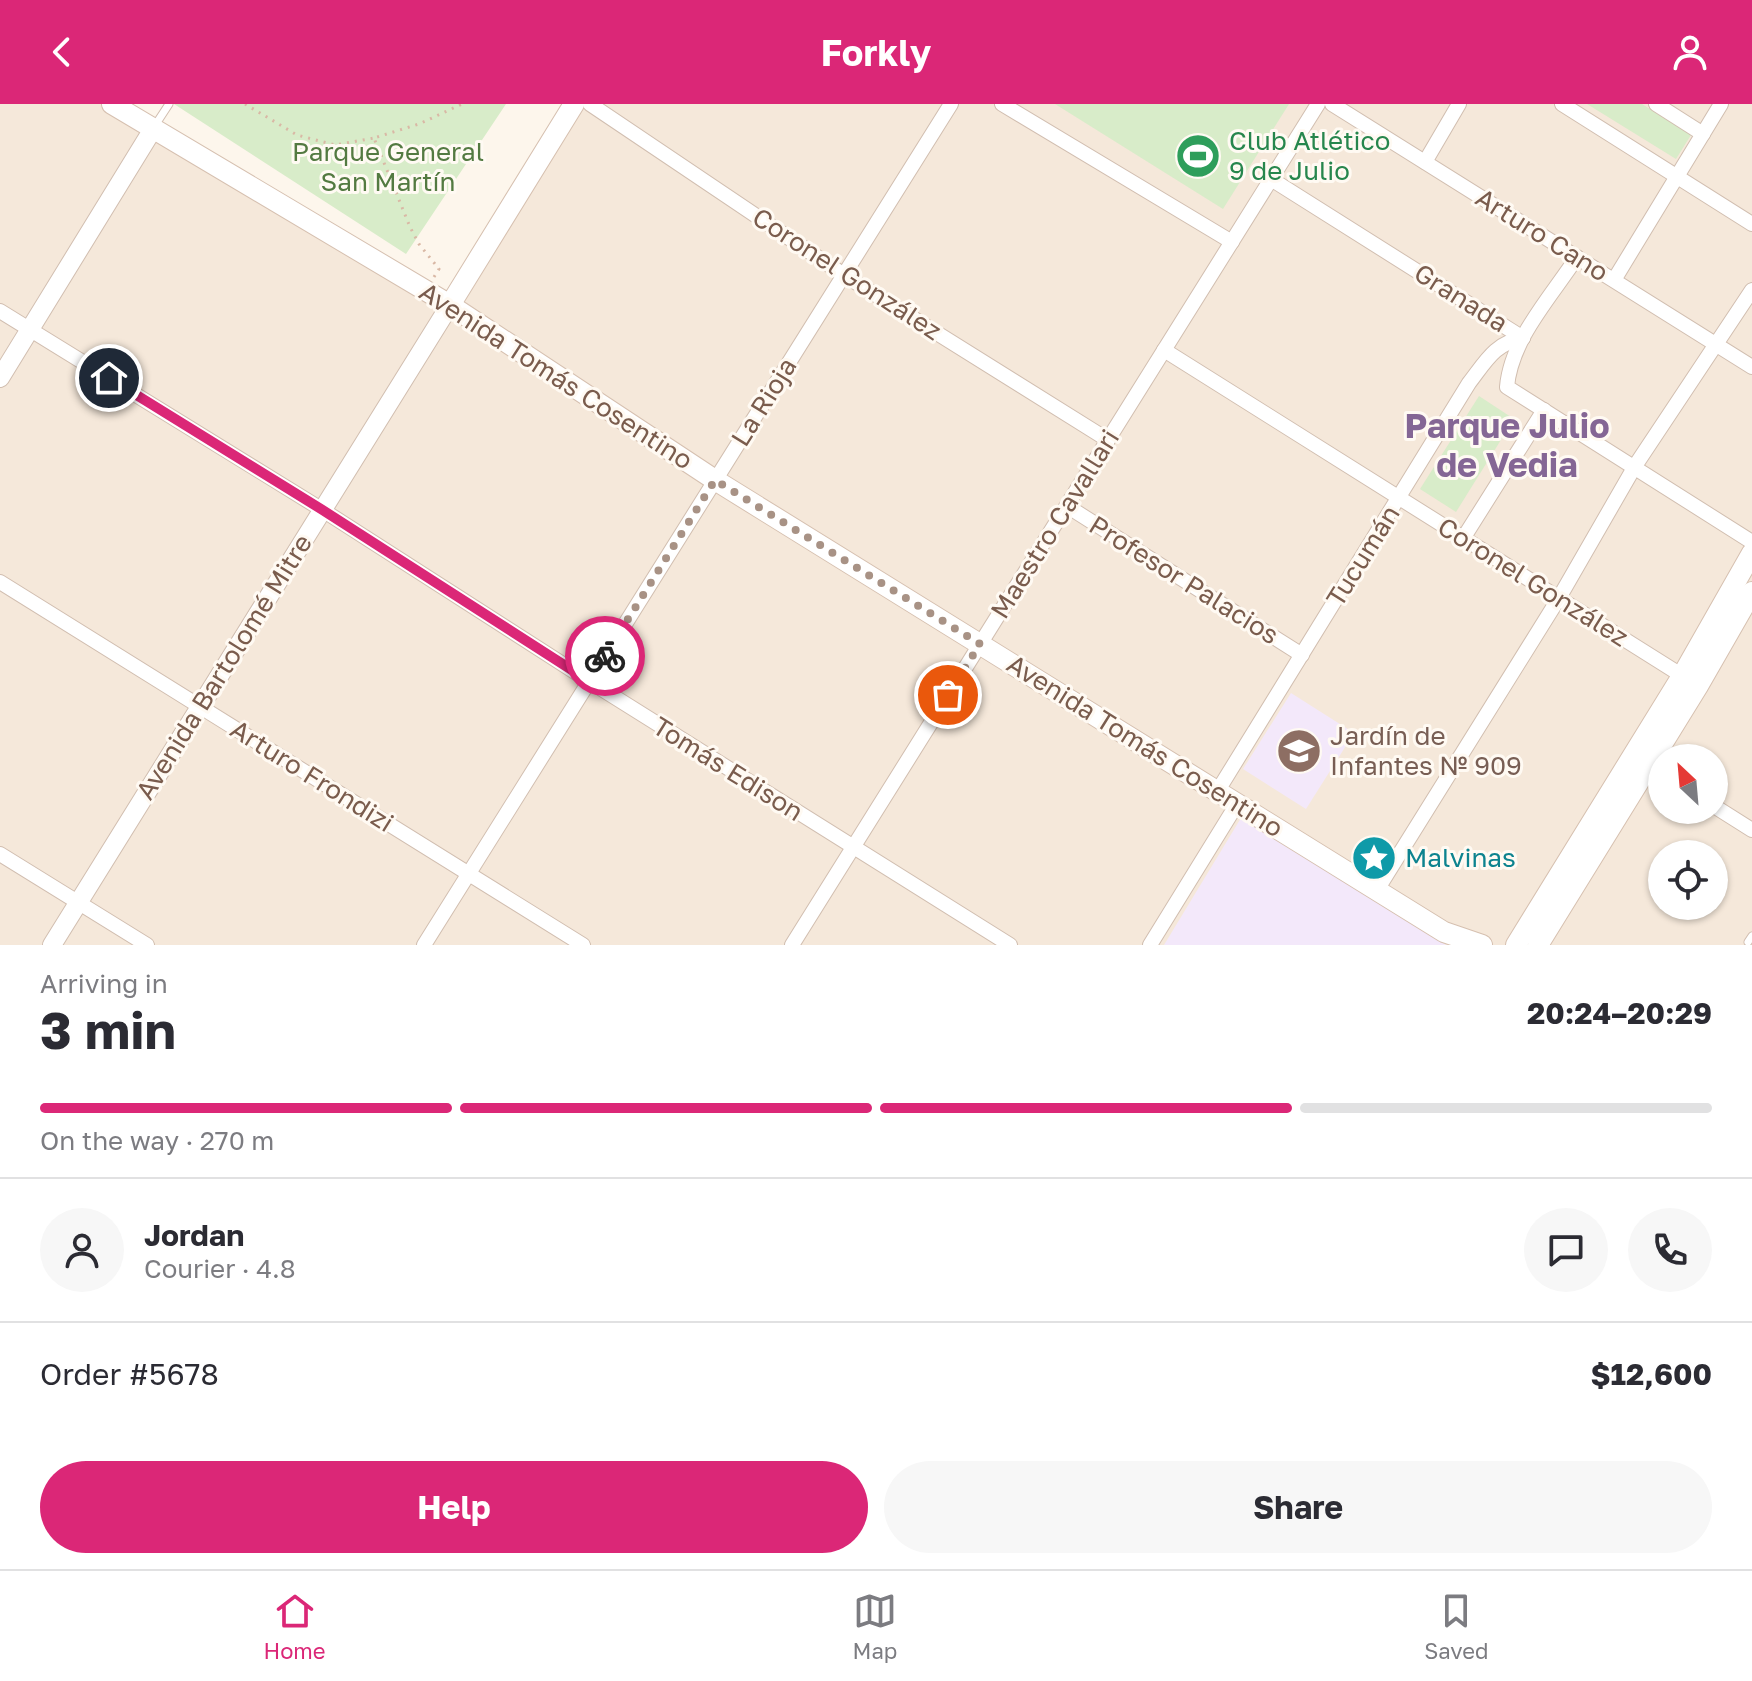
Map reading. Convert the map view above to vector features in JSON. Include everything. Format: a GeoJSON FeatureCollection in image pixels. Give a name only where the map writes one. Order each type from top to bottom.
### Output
{"type":"FeatureCollection","features":[{"type":"Feature","properties":{"kind":"main road","name":"Avenida Tomás Cosentino"},"geometry":{"type":"LineString","coordinates":[[112,104],[450,305],[715,480],[1377,890],[1450,939],[1482,945]]}},
{"type":"Feature","properties":{"kind":"main road","name":"Avenida Bartolomé Mitre"},"geometry":{"type":"LineString","coordinates":[[450,305],[574,104]]}},
{"type":"Feature","properties":{"kind":"main road"},"geometry":{"type":"LineString","coordinates":[[1658,744],[1752,553]]}},
{"type":"Feature","properties":{"kind":"main road"},"geometry":{"type":"LineString","coordinates":[[1690,681],[1752,592]]}},
{"type":"Feature","properties":{"kind":"main road"},"geometry":{"type":"LineString","coordinates":[[1516,945],[1648,765]]}},
{"type":"Feature","properties":{"kind":"main road"},"geometry":{"type":"LineString","coordinates":[[1538,945],[1648,765]]}},
{"type":"Feature","properties":{"kind":"street","name":"Coronel González"},"geometry":{"type":"LineString","coordinates":[[590,104],[844,275],[1108,440]]}},
{"type":"Feature","properties":{"kind":"street","name":"La Rioja"},"geometry":{"type":"LineString","coordinates":[[424,945],[951,104]]}},
{"type":"Feature","properties":{"kind":"street"},"geometry":{"type":"LineString","coordinates":[[1002,104],[1232,242]]}},
{"type":"Feature","properties":{"kind":"street","name":"Maestro Cavallari"},"geometry":{"type":"LineString","coordinates":[[792,945],[1318,104]]}},
{"type":"Feature","properties":{"kind":"street","name":"Arturo Cano"},"geometry":{"type":"LineString","coordinates":[[1332,104],[1752,367]]}},
{"type":"Feature","properties":{"kind":"street"},"geometry":{"type":"LineString","coordinates":[[1425,162],[1459,104]]}},
{"type":"Feature","properties":{"kind":"street"},"geometry":{"type":"LineString","coordinates":[[1562,104],[1752,224]]}},
{"type":"Feature","properties":{"kind":"street"},"geometry":{"type":"LineString","coordinates":[[1656,104],[1703,134]]}},
{"type":"Feature","properties":{"kind":"street"},"geometry":{"type":"LineString","coordinates":[[1614,280],[1721,104]]}},
{"type":"Feature","properties":{"kind":"street"},"geometry":{"type":"LineString","coordinates":[[0,378],[153,129]]}},
{"type":"Feature","properties":{"kind":"street","name":"Granada"},"geometry":{"type":"LineString","coordinates":[[1271,179],[1523,338],[1509,365],[1507,387],[1752,542]]}},
{"type":"Feature","properties":{"kind":"street","name":"Tucumán"},"geometry":{"type":"LineString","coordinates":[[1217,792],[1469,383],[1506,341],[1523,338],[1577,257]]}},
{"type":"Feature","properties":{"kind":"street"},"geometry":{"type":"LineString","coordinates":[[1377,890],[1559,598],[1635,466],[1752,290]]}},
{"type":"Feature","properties":{"kind":"street","name":"Avenida Bartolomé Mitre"},"geometry":{"type":"LineString","coordinates":[[52,945],[450,305]]}},
{"type":"Feature","properties":{"kind":"street","name":"Tomás Edison"},"geometry":{"type":"LineString","coordinates":[[0,311],[321,509],[1010,945]]}},
{"type":"Feature","properties":{"kind":"street","name":"Coronel González"},"geometry":{"type":"LineString","coordinates":[[1164,350],[1690,681]]}},
{"type":"Feature","properties":{"kind":"street"},"geometry":{"type":"LineString","coordinates":[[1464,537],[1544,410]]}},
{"type":"Feature","properties":{"kind":"street","name":"Profesor Palacios"},"geometry":{"type":"LineString","coordinates":[[1067,506],[1302,655]]}},
{"type":"Feature","properties":{"kind":"street","name":"Arturo Frondizi"},"geometry":{"type":"LineString","coordinates":[[0,582],[583,945]]}},
{"type":"Feature","properties":{"kind":"street"},"geometry":{"type":"LineString","coordinates":[[1150,945],[1237,804]]}},
{"type":"Feature","properties":{"kind":"street"},"geometry":{"type":"LineString","coordinates":[[1728,815],[1752,830]]}},
{"type":"Feature","properties":{"kind":"street"},"geometry":{"type":"LineString","coordinates":[[0,854],[147,945]]}},
{"type":"Feature","properties":{"kind":"lane"},"geometry":{"type":"LineString","coordinates":[[153,129],[169,104]]}},
{"type":"Feature","properties":{"kind":"path"},"geometry":{"type":"LineString","coordinates":[[245,104],[297,135],[335,145],[374,138],[419,124],[462,104]]}},
{"type":"Feature","properties":{"kind":"path"},"geometry":{"type":"LineString","coordinates":[[374,138],[410,227],[439,269],[425,290]]}},
{"type":"Feature","properties":{"kind":"shaded area"},"geometry":{"type":"Polygon","coordinates":[[[0,104],[112,104],[450,304],[574,104],[1752,104],[1752,945],[0,945],[0,104]]]}},
{"type":"Feature","properties":{"kind":"shaded area","name":"Jardín de Infantes № 909"},"geometry":{"type":"Polygon","coordinates":[[[1291,693],[1354,733],[1306,809],[1243,769],[1291,693]]]}},
{"type":"Feature","properties":{"kind":"shaded area"},"geometry":{"type":"Polygon","coordinates":[[[1241,818],[1446,945],[1164,945],[1241,818]]]}},
{"type":"Feature","properties":{"kind":"green space","name":"Parque General San Martín"},"geometry":{"type":"Polygon","coordinates":[[[174,104],[506,104],[406,254],[174,104]]]}},
{"type":"Feature","properties":{"kind":"green space","name":"Club Atlético 9 de Julio"},"geometry":{"type":"Polygon","coordinates":[[[1055,104],[1289,104],[1223,209],[1055,104]]]}},
{"type":"Feature","properties":{"kind":"green space"},"geometry":{"type":"Polygon","coordinates":[[[1587,104],[1642,104],[1691,135],[1676,159],[1587,104]]]}},
{"type":"Feature","properties":{"kind":"green space"},"geometry":{"type":"Polygon","coordinates":[[[1479,396],[1514,419],[1456,512],[1420,489],[1479,396]]]}},
{"type":"Feature","properties":{"kind":"way so far"},"geometry":{"type":"LineString","coordinates":[[605,656],[715,480],[980,644],[948,695]]}},
{"type":"Feature","properties":{"kind":"place","name":"Club Atlético 9 de Julio"},"geometry":{"type":"Point","coordinates":[1198,156]}},
{"type":"Feature","properties":{"kind":"place","name":"Jardín de Infantes № 909"},"geometry":{"type":"Point","coordinates":[1299,751]}},
{"type":"Feature","properties":{"kind":"place","name":"Malvinas"},"geometry":{"type":"Point","coordinates":[1374,858]}},
{"type":"Feature","properties":{"kind":"district","name":"Parque Julio de Vedia"},"geometry":{"type":"Point","coordinates":[1507,446]}},
{"type":"Feature","properties":{"kind":"route"},"geometry":{"type":"LineString","coordinates":[[109,378],[589,681],[605,656]]}}]}
